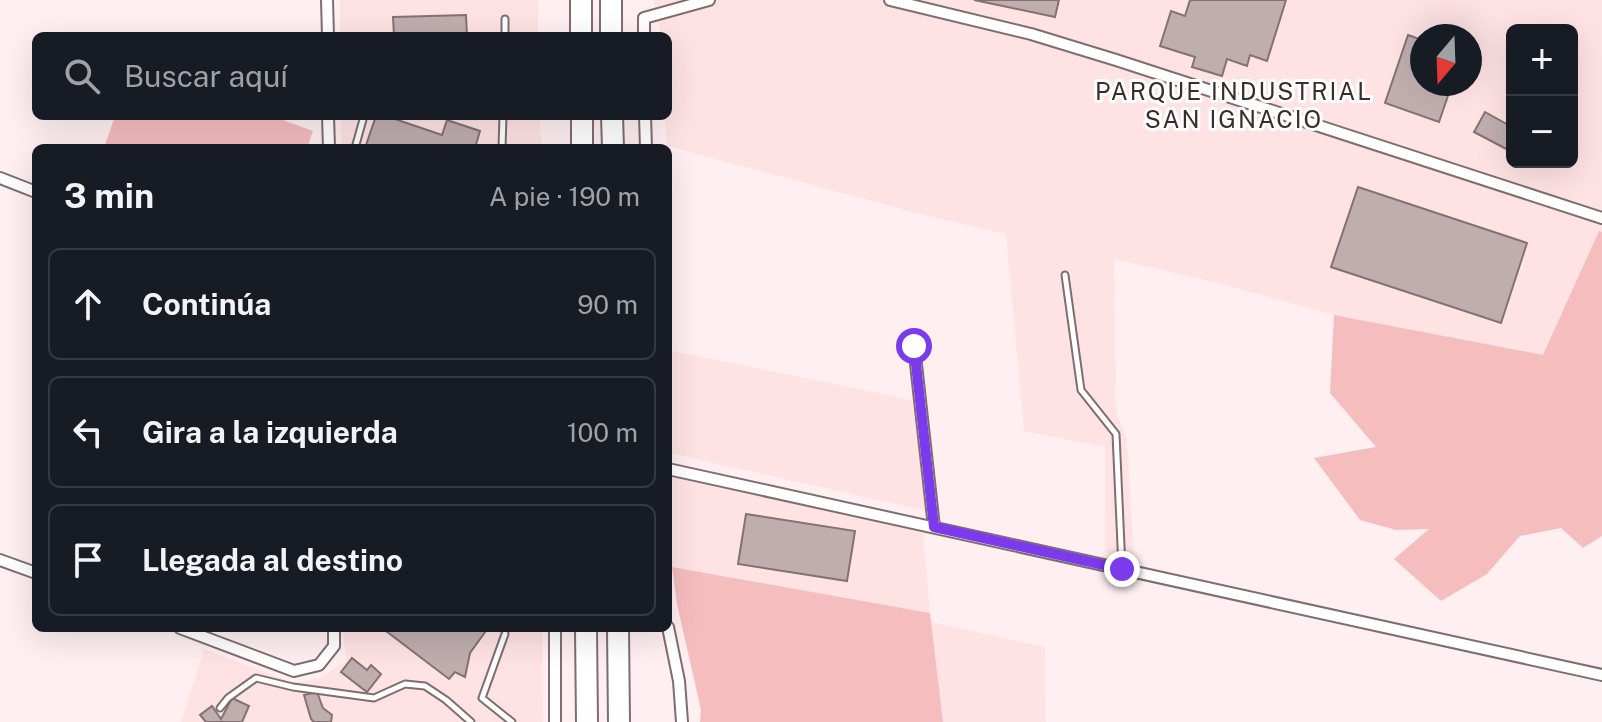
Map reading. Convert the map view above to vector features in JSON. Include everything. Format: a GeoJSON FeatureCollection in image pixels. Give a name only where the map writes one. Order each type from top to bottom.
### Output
{"type":"FeatureCollection","features":[{"type":"Feature","properties":{"kind":"highway"},"geometry":{"type":"LineString","coordinates":[[581,0],[581,32]]}},
{"type":"Feature","properties":{"kind":"highway"},"geometry":{"type":"LineString","coordinates":[[611,0],[611,32]]}},
{"type":"Feature","properties":{"kind":"highway"},"geometry":{"type":"LineString","coordinates":[[582,120],[582,144]]}},
{"type":"Feature","properties":{"kind":"highway"},"geometry":{"type":"LineString","coordinates":[[612,120],[613,144]]}},
{"type":"Feature","properties":{"kind":"highway"},"geometry":{"type":"LineString","coordinates":[[586,632],[587,722]]}},
{"type":"Feature","properties":{"kind":"highway"},"geometry":{"type":"LineString","coordinates":[[618,632],[619,722]]}},
{"type":"Feature","properties":{"kind":"street"},"geometry":{"type":"LineString","coordinates":[[327,0],[328,32]]}},
{"type":"Feature","properties":{"kind":"street"},"geometry":{"type":"LineString","coordinates":[[644,32],[644,18],[709,0]]}},
{"type":"Feature","properties":{"kind":"street"},"geometry":{"type":"LineString","coordinates":[[898,1],[1102,55],[1602,218]]}},
{"type":"Feature","properties":{"kind":"street"},"geometry":{"type":"LineString","coordinates":[[328,120],[329,144]]}},
{"type":"Feature","properties":{"kind":"street"},"geometry":{"type":"LineString","coordinates":[[645,120],[646,144]]}},
{"type":"Feature","properties":{"kind":"street"},"geometry":{"type":"LineString","coordinates":[[0,178],[32,190]]}},
{"type":"Feature","properties":{"kind":"street"},"geometry":{"type":"LineString","coordinates":[[914,346],[934,527]]}},
{"type":"Feature","properties":{"kind":"street"},"geometry":{"type":"LineString","coordinates":[[672,470],[1602,675]]}},
{"type":"Feature","properties":{"kind":"street"},"geometry":{"type":"LineString","coordinates":[[0,560],[32,572]]}},
{"type":"Feature","properties":{"kind":"street"},"geometry":{"type":"LineString","coordinates":[[191,632],[294,671],[319,665],[334,646],[334,632]]}},
{"type":"Feature","properties":{"kind":"street"},"geometry":{"type":"LineString","coordinates":[[555,632],[555,722]]}},
{"type":"Feature","properties":{"kind":"street"},"geometry":{"type":"LineString","coordinates":[[669,632],[679,681],[682,722]]}},
{"type":"Feature","properties":{"kind":"lane"},"geometry":{"type":"LineString","coordinates":[[505,19],[505,32]]}},
{"type":"Feature","properties":{"kind":"lane"},"geometry":{"type":"LineString","coordinates":[[356,144],[363,120]]}},
{"type":"Feature","properties":{"kind":"lane"},"geometry":{"type":"LineString","coordinates":[[502,144],[503,120]]}},
{"type":"Feature","properties":{"kind":"lane"},"geometry":{"type":"LineString","coordinates":[[1065,275],[1081,390],[1116,434],[1122,569]]}},
{"type":"Feature","properties":{"kind":"lane"},"geometry":{"type":"LineString","coordinates":[[505,634],[482,698],[512,722]]}},
{"type":"Feature","properties":{"kind":"lane"},"geometry":{"type":"LineString","coordinates":[[220,708],[228,698],[256,678],[293,687],[374,698],[405,684],[425,686],[471,722]]}},
{"type":"Feature","properties":{"kind":"shaded area"},"geometry":{"type":"Polygon","coordinates":[[[340,0],[538,0],[538,32],[340,32],[340,0]]]}},
{"type":"Feature","properties":{"kind":"shaded area"},"geometry":{"type":"Polygon","coordinates":[[[654,0],[1602,0],[1602,232],[1599,231],[1544,356],[1334,315],[1114,259],[1116,413],[1127,439],[1134,559],[1105,552],[1105,447],[1024,431],[1006,234],[672,147],[672,144],[667,144],[665,120],[672,120],[672,32],[660,32],[654,0]]]}},
{"type":"Feature","properties":{"kind":"shaded area"},"geometry":{"type":"Polygon","coordinates":[[[114,120],[283,120],[313,131],[308,144],[105,144],[114,120]]]}},
{"type":"Feature","properties":{"kind":"shaded area"},"geometry":{"type":"Polygon","coordinates":[[[341,120],[540,120],[541,144],[341,144],[341,120]]]}},
{"type":"Feature","properties":{"kind":"shaded area"},"geometry":{"type":"Polygon","coordinates":[[[1599,231],[1602,232],[1602,536],[1583,548],[1561,528],[1520,536],[1487,574],[1441,601],[1394,559],[1429,529],[1396,530],[1360,520],[1314,458],[1376,447],[1330,393],[1334,315],[1543,355],[1599,231]]]}},
{"type":"Feature","properties":{"kind":"shaded area"},"geometry":{"type":"Polygon","coordinates":[[[672,351],[912,400],[927,511],[672,454],[672,351]]]}},
{"type":"Feature","properties":{"kind":"shaded area"},"geometry":{"type":"Polygon","coordinates":[[[672,471],[923,533],[930,613],[672,567],[672,471]]]}},
{"type":"Feature","properties":{"kind":"shaded area"},"geometry":{"type":"Polygon","coordinates":[[[672,567],[930,613],[943,722],[700,722],[701,710],[677,604],[672,567]]]}},
{"type":"Feature","properties":{"kind":"shaded area"},"geometry":{"type":"Polygon","coordinates":[[[931,622],[1045,647],[1046,722],[943,722],[931,622]]]}},
{"type":"Feature","properties":{"kind":"shaded area"},"geometry":{"type":"Polygon","coordinates":[[[343,632],[542,632],[543,722],[181,722],[204,649],[294,683],[320,678],[346,661],[343,632]]]}},
{"type":"Feature","properties":{"kind":"building"},"geometry":{"type":"Polygon","coordinates":[[[974,0],[1059,0],[1055,17],[974,0]]]}},
{"type":"Feature","properties":{"kind":"building"},"geometry":{"type":"Polygon","coordinates":[[[1190,0],[1286,0],[1267,61],[1250,55],[1247,66],[1227,59],[1222,76],[1192,67],[1195,57],[1160,46],[1171,11],[1185,16],[1190,0]]]}},
{"type":"Feature","properties":{"kind":"building"},"geometry":{"type":"Polygon","coordinates":[[[466,15],[467,32],[394,32],[393,17],[466,15]]]}},
{"type":"Feature","properties":{"kind":"building"},"geometry":{"type":"Polygon","coordinates":[[[1408,35],[1410,96],[1448,96],[1439,122],[1385,103],[1408,35]]]}},
{"type":"Feature","properties":{"kind":"building"},"geometry":{"type":"Polygon","coordinates":[[[1485,112],[1506,124],[1506,149],[1474,132],[1485,112]]]}},
{"type":"Feature","properties":{"kind":"building"},"geometry":{"type":"Polygon","coordinates":[[[375,120],[398,120],[442,135],[447,120],[480,131],[476,144],[366,144],[375,120]]]}},
{"type":"Feature","properties":{"kind":"building"},"geometry":{"type":"Polygon","coordinates":[[[1358,187],[1527,243],[1501,323],[1331,267],[1358,187]]]}},
{"type":"Feature","properties":{"kind":"building"},"geometry":{"type":"Polygon","coordinates":[[[746,514],[855,531],[847,581],[738,564],[746,514]]]}},
{"type":"Feature","properties":{"kind":"building"},"geometry":{"type":"Polygon","coordinates":[[[387,632],[485,632],[470,653],[465,677],[455,672],[449,679],[387,632]]]}},
{"type":"Feature","properties":{"kind":"building"},"geometry":{"type":"Polygon","coordinates":[[[352,658],[367,670],[371,665],[381,674],[367,692],[341,672],[352,658]]]}},
{"type":"Feature","properties":{"kind":"building"},"geometry":{"type":"Polygon","coordinates":[[[317,692],[323,708],[332,715],[331,722],[314,722],[311,719],[304,695],[317,692]]]}},
{"type":"Feature","properties":{"kind":"building"},"geometry":{"type":"Polygon","coordinates":[[[232,698],[249,706],[242,722],[206,722],[200,715],[212,706],[221,719],[232,698]]]}},
{"type":"Feature","properties":{"kind":"district","name":"PARQUE INDUSTRIAL SAN IGNACIO"},"geometry":{"type":"Point","coordinates":[1234,105]}},
{"type":"Feature","properties":{"kind":"route"},"geometry":{"type":"LineString","coordinates":[[914,346],[934,527],[1122,569]]}}]}
